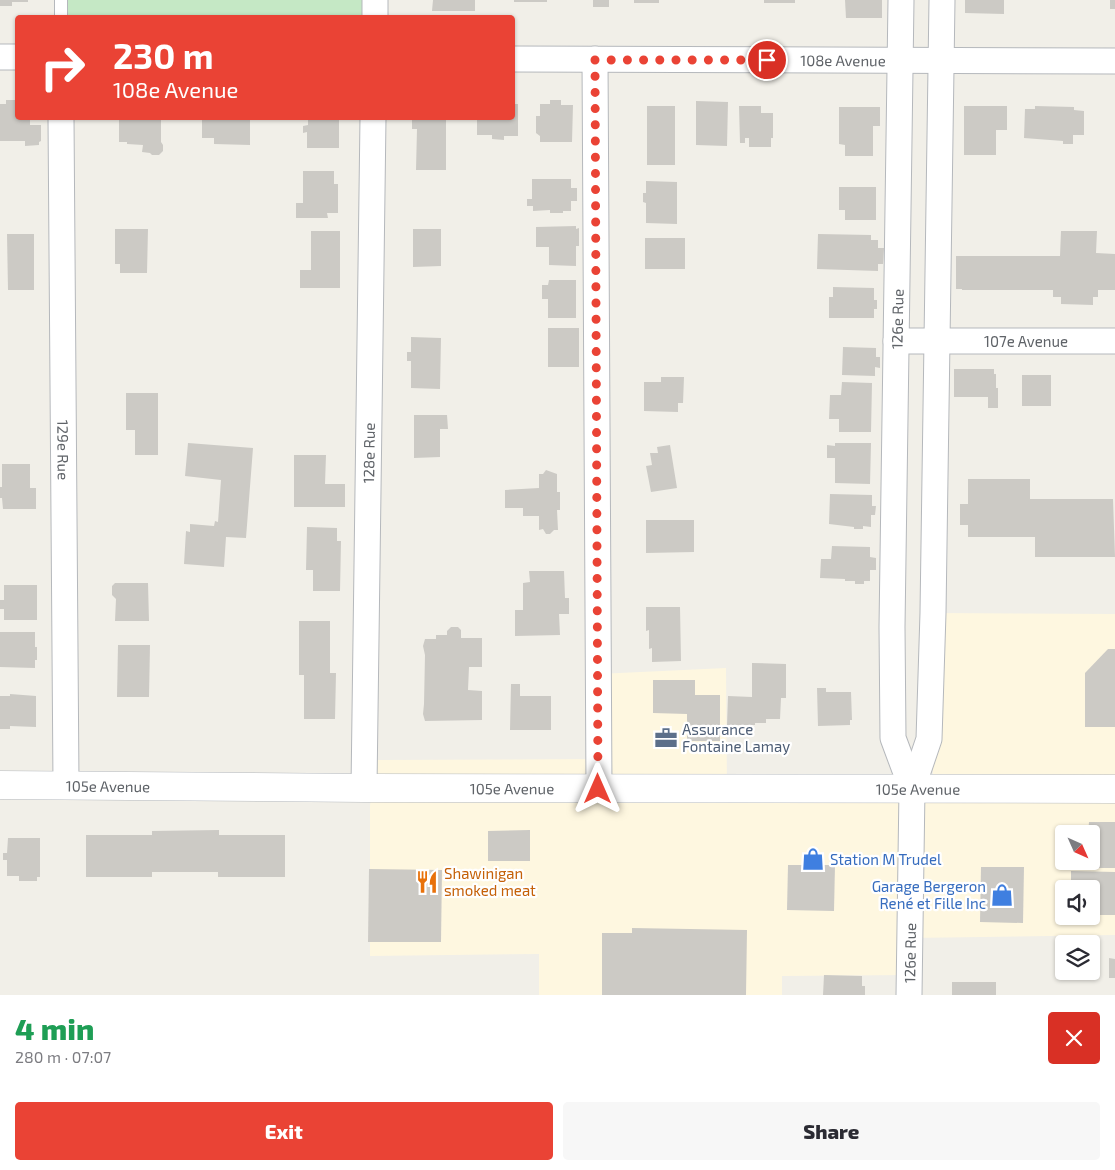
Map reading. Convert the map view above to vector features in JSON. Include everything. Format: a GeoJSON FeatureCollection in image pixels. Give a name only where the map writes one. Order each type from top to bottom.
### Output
{"type":"FeatureCollection","features":[{"type":"Feature","properties":{"kind":"street"},"geometry":{"type":"LineString","coordinates":[[375,0],[375,15]]}},
{"type":"Feature","properties":{"kind":"street","name":"126e Rue"},"geometry":{"type":"LineString","coordinates":[[901,0],[893,738],[912,789]]}},
{"type":"Feature","properties":{"kind":"street","name":"126e Rue"},"geometry":{"type":"LineString","coordinates":[[909,995],[912,789],[929,739],[942,0]]}},
{"type":"Feature","properties":{"kind":"street"},"geometry":{"type":"LineString","coordinates":[[0,57],[15,57]]}},
{"type":"Feature","properties":{"kind":"street","name":"108e Avenue"},"geometry":{"type":"LineString","coordinates":[[515,59],[1115,61]]}},
{"type":"Feature","properties":{"kind":"street"},"geometry":{"type":"LineString","coordinates":[[595,60],[598,789]]}},
{"type":"Feature","properties":{"kind":"street","name":"129e Rue"},"geometry":{"type":"LineString","coordinates":[[61,120],[66,784]]}},
{"type":"Feature","properties":{"kind":"street","name":"128e Rue"},"geometry":{"type":"LineString","coordinates":[[364,788],[373,120]]}},
{"type":"Feature","properties":{"kind":"street","name":"107e Avenue"},"geometry":{"type":"LineString","coordinates":[[896,341],[1115,341]]}},
{"type":"Feature","properties":{"kind":"street"},"geometry":{"type":"LineString","coordinates":[[893,638],[932,638]]}},
{"type":"Feature","properties":{"kind":"street","name":"105e Avenue"},"geometry":{"type":"LineString","coordinates":[[0,785],[598,789],[1115,789]]}},
{"type":"Feature","properties":{"kind":"lane"},"geometry":{"type":"LineString","coordinates":[[61,0],[61,15]]}},
{"type":"Feature","properties":{"kind":"shaded area"},"geometry":{"type":"Polygon","coordinates":[[[933,613],[1115,614],[1115,935],[910,938],[910,975],[782,976],[782,995],[539,995],[539,954],[370,956],[370,806],[375,760],[598,759],[598,674],[726,668],[727,789],[933,789],[933,613]]]}},
{"type":"Feature","properties":{"kind":"green space"},"geometry":{"type":"Polygon","coordinates":[[[61,0],[375,0],[375,15],[61,15],[61,0]]]}},
{"type":"Feature","properties":{"kind":"building"},"geometry":{"type":"Polygon","coordinates":[[[0,0],[28,0],[28,2],[12,2],[12,6],[0,6],[0,0]]]}},
{"type":"Feature","properties":{"kind":"building"},"geometry":{"type":"Polygon","coordinates":[[[433,0],[475,0],[475,11],[432,11],[433,0]]]}},
{"type":"Feature","properties":{"kind":"building"},"geometry":{"type":"Polygon","coordinates":[[[514,0],[547,0],[547,2],[514,2],[514,0]]]}},
{"type":"Feature","properties":{"kind":"building"},"geometry":{"type":"Polygon","coordinates":[[[593,0],[609,0],[609,7],[593,7],[593,0]]]}},
{"type":"Feature","properties":{"kind":"building"},"geometry":{"type":"Polygon","coordinates":[[[634,0],[659,0],[659,3],[634,3],[634,0]]]}},
{"type":"Feature","properties":{"kind":"building"},"geometry":{"type":"Polygon","coordinates":[[[764,0],[795,0],[795,3],[764,3],[764,0]]]}},
{"type":"Feature","properties":{"kind":"building"},"geometry":{"type":"Polygon","coordinates":[[[845,0],[882,0],[882,18],[846,18],[845,0]]]}},
{"type":"Feature","properties":{"kind":"building"},"geometry":{"type":"Polygon","coordinates":[[[965,0],[1004,0],[1004,14],[965,13],[965,0]]]}},
{"type":"Feature","properties":{"kind":"building"},"geometry":{"type":"Polygon","coordinates":[[[1110,0],[1115,0],[1115,9],[1110,9],[1110,0]]]}},
{"type":"Feature","properties":{"kind":"building"},"geometry":{"type":"Polygon","coordinates":[[[6,100],[15,100],[15,120],[30,120],[30,125],[41,125],[41,141],[39,145],[25,146],[25,141],[0,141],[0,104],[6,104],[6,100]]]}},
{"type":"Feature","properties":{"kind":"building"},"geometry":{"type":"Polygon","coordinates":[[[550,100],[561,100],[561,105],[573,105],[572,142],[540,142],[540,136],[536,133],[536,116],[540,116],[540,104],[550,104],[550,100]]]}},
{"type":"Feature","properties":{"kind":"building"},"geometry":{"type":"Polygon","coordinates":[[[696,101],[728,102],[727,146],[696,145],[696,101]]]}},
{"type":"Feature","properties":{"kind":"building"},"geometry":{"type":"Polygon","coordinates":[[[515,104],[518,104],[518,136],[504,136],[504,140],[492,139],[492,135],[477,135],[477,120],[515,120],[515,104]]]}},
{"type":"Feature","properties":{"kind":"building"},"geometry":{"type":"Polygon","coordinates":[[[647,106],[675,106],[675,165],[647,165],[647,106]]]}},
{"type":"Feature","properties":{"kind":"building"},"geometry":{"type":"Polygon","coordinates":[[[739,106],[761,106],[761,113],[773,113],[771,147],[749,147],[749,138],[745,138],[745,143],[740,143],[739,106]]]}},
{"type":"Feature","properties":{"kind":"building"},"geometry":{"type":"Polygon","coordinates":[[[964,106],[1007,106],[1007,130],[996,130],[996,155],[964,155],[964,106]]]}},
{"type":"Feature","properties":{"kind":"building"},"geometry":{"type":"Polygon","coordinates":[[[1035,106],[1074,107],[1074,110],[1084,111],[1084,135],[1073,135],[1073,144],[1063,144],[1063,141],[1024,138],[1025,109],[1035,109],[1035,106]]]}},
{"type":"Feature","properties":{"kind":"building"},"geometry":{"type":"Polygon","coordinates":[[[839,107],[880,107],[880,126],[873,126],[873,156],[845,156],[845,145],[839,144],[839,107]]]}},
{"type":"Feature","properties":{"kind":"building"},"geometry":{"type":"Polygon","coordinates":[[[119,120],[161,120],[163,151],[159,155],[142,152],[143,145],[119,142],[119,120]]]}},
{"type":"Feature","properties":{"kind":"building"},"geometry":{"type":"Polygon","coordinates":[[[202,120],[250,120],[250,145],[214,144],[214,138],[202,138],[202,120]]]}},
{"type":"Feature","properties":{"kind":"building"},"geometry":{"type":"Polygon","coordinates":[[[308,120],[339,120],[339,148],[307,148],[307,132],[303,133],[303,126],[308,125],[308,120]]]}},
{"type":"Feature","properties":{"kind":"building"},"geometry":{"type":"Polygon","coordinates":[[[412,120],[446,120],[446,170],[416,170],[417,129],[412,129],[412,120]]]}},
{"type":"Feature","properties":{"kind":"building"},"geometry":{"type":"Polygon","coordinates":[[[303,171],[334,171],[334,184],[338,184],[338,213],[327,213],[328,218],[296,218],[296,203],[303,203],[303,171]]]}},
{"type":"Feature","properties":{"kind":"building"},"geometry":{"type":"Polygon","coordinates":[[[532,179],[571,179],[571,188],[577,188],[577,201],[571,201],[571,211],[550,213],[550,210],[533,211],[533,206],[527,206],[527,199],[532,199],[532,179]]]}},
{"type":"Feature","properties":{"kind":"building"},"geometry":{"type":"Polygon","coordinates":[[[646,181],[677,182],[677,224],[646,223],[646,203],[643,202],[643,193],[646,193],[646,181]]]}},
{"type":"Feature","properties":{"kind":"building"},"geometry":{"type":"Polygon","coordinates":[[[839,187],[876,187],[876,220],[845,220],[845,210],[839,210],[839,187]]]}},
{"type":"Feature","properties":{"kind":"building"},"geometry":{"type":"Polygon","coordinates":[[[576,226],[576,229],[579,228],[579,246],[576,246],[576,266],[549,265],[549,247],[536,247],[536,227],[576,226]]]}},
{"type":"Feature","properties":{"kind":"building"},"geometry":{"type":"Polygon","coordinates":[[[115,229],[148,229],[147,273],[120,273],[120,264],[115,264],[115,229]]]}},
{"type":"Feature","properties":{"kind":"building"},"geometry":{"type":"Polygon","coordinates":[[[413,229],[441,229],[441,266],[413,267],[413,229]]]}},
{"type":"Feature","properties":{"kind":"building"},"geometry":{"type":"Polygon","coordinates":[[[311,231],[340,231],[340,288],[300,288],[300,270],[311,270],[311,231]]]}},
{"type":"Feature","properties":{"kind":"building"},"geometry":{"type":"Polygon","coordinates":[[[1061,231],[1097,231],[1096,253],[1115,254],[1115,290],[1098,290],[1098,297],[1093,297],[1093,305],[1061,304],[1061,297],[1053,297],[1053,290],[956,289],[956,256],[1060,256],[1061,231]]]}},
{"type":"Feature","properties":{"kind":"building"},"geometry":{"type":"Polygon","coordinates":[[[7,234],[34,234],[34,290],[8,290],[7,234]]]}},
{"type":"Feature","properties":{"kind":"building"},"geometry":{"type":"Polygon","coordinates":[[[818,234],[871,235],[871,240],[878,240],[878,248],[884,248],[883,264],[878,264],[878,271],[817,269],[818,234]]]}},
{"type":"Feature","properties":{"kind":"building"},"geometry":{"type":"Polygon","coordinates":[[[645,238],[685,238],[685,269],[645,269],[645,238]]]}},
{"type":"Feature","properties":{"kind":"building"},"geometry":{"type":"Polygon","coordinates":[[[549,280],[576,280],[576,318],[548,318],[548,299],[542,299],[542,285],[548,285],[549,280]]]}},
{"type":"Feature","properties":{"kind":"building"},"geometry":{"type":"Polygon","coordinates":[[[833,287],[874,288],[874,300],[877,300],[877,309],[874,309],[874,318],[829,318],[829,297],[833,297],[833,287]]]}},
{"type":"Feature","properties":{"kind":"building"},"geometry":{"type":"Polygon","coordinates":[[[548,328],[579,328],[579,367],[548,367],[548,328]]]}},
{"type":"Feature","properties":{"kind":"building"},"geometry":{"type":"Polygon","coordinates":[[[411,337],[441,338],[440,389],[411,388],[411,361],[407,361],[407,352],[411,352],[411,337]]]}},
{"type":"Feature","properties":{"kind":"building"},"geometry":{"type":"Polygon","coordinates":[[[843,347],[876,348],[876,357],[880,357],[880,368],[875,367],[875,376],[842,375],[843,347]]]}},
{"type":"Feature","properties":{"kind":"building"},"geometry":{"type":"Polygon","coordinates":[[[954,369],[994,369],[996,388],[998,388],[998,408],[988,408],[988,397],[954,397],[954,369]]]}},
{"type":"Feature","properties":{"kind":"building"},"geometry":{"type":"Polygon","coordinates":[[[1022,375],[1051,375],[1051,406],[1022,406],[1022,375]]]}},
{"type":"Feature","properties":{"kind":"building"},"geometry":{"type":"Polygon","coordinates":[[[661,377],[684,377],[683,403],[678,403],[678,412],[644,411],[644,382],[661,382],[661,377]]]}},
{"type":"Feature","properties":{"kind":"building"},"geometry":{"type":"Polygon","coordinates":[[[842,382],[872,383],[871,432],[839,432],[839,419],[829,419],[830,395],[841,395],[842,382]]]}},
{"type":"Feature","properties":{"kind":"building"},"geometry":{"type":"Polygon","coordinates":[[[126,393],[158,393],[158,455],[135,455],[135,430],[126,430],[126,393]]]}},
{"type":"Feature","properties":{"kind":"building"},"geometry":{"type":"Polygon","coordinates":[[[414,415],[447,415],[448,429],[440,429],[440,457],[414,458],[414,415]]]}},
{"type":"Feature","properties":{"kind":"building"},"geometry":{"type":"Polygon","coordinates":[[[188,443],[253,448],[246,538],[226,537],[224,567],[184,564],[186,531],[190,532],[190,524],[214,526],[215,521],[218,522],[221,480],[185,476],[188,443]]]}},
{"type":"Feature","properties":{"kind":"building"},"geometry":{"type":"Polygon","coordinates":[[[835,443],[871,443],[870,484],[835,483],[835,458],[827,458],[827,445],[835,446],[835,443]]]}},
{"type":"Feature","properties":{"kind":"building"},"geometry":{"type":"Polygon","coordinates":[[[670,445],[677,488],[651,492],[646,466],[652,465],[650,453],[658,453],[657,447],[670,445]]]}},
{"type":"Feature","properties":{"kind":"building"},"geometry":{"type":"Polygon","coordinates":[[[294,455],[326,455],[325,484],[345,484],[345,507],[294,507],[294,455]]]}},
{"type":"Feature","properties":{"kind":"building"},"geometry":{"type":"Polygon","coordinates":[[[2,464],[30,464],[30,488],[36,488],[36,509],[3,509],[2,498],[0,498],[2,464]]]}},
{"type":"Feature","properties":{"kind":"building"},"geometry":{"type":"Polygon","coordinates":[[[546,470],[557,474],[557,492],[560,492],[560,510],[557,510],[558,530],[554,530],[550,534],[546,534],[543,529],[539,530],[539,516],[523,516],[523,508],[505,508],[505,490],[539,488],[539,474],[543,474],[546,470]]]}},
{"type":"Feature","properties":{"kind":"building"},"geometry":{"type":"Polygon","coordinates":[[[968,479],[1030,479],[1030,499],[1113,499],[1115,557],[1035,557],[1035,537],[968,537],[968,525],[960,525],[960,504],[968,504],[968,479]]]}},
{"type":"Feature","properties":{"kind":"building"},"geometry":{"type":"Polygon","coordinates":[[[830,494],[872,495],[872,506],[876,506],[875,515],[871,515],[871,527],[863,526],[863,529],[854,529],[854,527],[829,524],[830,494]]]}},
{"type":"Feature","properties":{"kind":"building"},"geometry":{"type":"Polygon","coordinates":[[[646,520],[694,520],[694,552],[646,553],[646,520]]]}},
{"type":"Feature","properties":{"kind":"building"},"geometry":{"type":"Polygon","coordinates":[[[307,527],[337,528],[337,541],[341,541],[340,591],[313,591],[313,570],[306,570],[307,527]]]}},
{"type":"Feature","properties":{"kind":"building"},"geometry":{"type":"Polygon","coordinates":[[[832,546],[870,547],[870,557],[876,558],[876,570],[870,570],[870,581],[864,581],[864,584],[855,584],[855,581],[845,581],[845,579],[820,578],[821,559],[831,559],[832,546]]]}},
{"type":"Feature","properties":{"kind":"building"},"geometry":{"type":"Polygon","coordinates":[[[529,571],[564,571],[565,598],[569,598],[569,614],[559,614],[560,635],[515,636],[515,610],[523,610],[523,583],[530,582],[529,571]]]}},
{"type":"Feature","properties":{"kind":"building"},"geometry":{"type":"Polygon","coordinates":[[[115,583],[148,583],[149,621],[115,621],[116,599],[112,595],[112,586],[115,583]]]}},
{"type":"Feature","properties":{"kind":"building"},"geometry":{"type":"Polygon","coordinates":[[[4,585],[37,585],[37,620],[4,620],[4,609],[0,609],[0,600],[4,600],[4,585]]]}},
{"type":"Feature","properties":{"kind":"building"},"geometry":{"type":"Polygon","coordinates":[[[646,607],[680,607],[681,661],[652,662],[652,648],[649,649],[649,630],[646,631],[646,607]]]}},
{"type":"Feature","properties":{"kind":"building"},"geometry":{"type":"Polygon","coordinates":[[[299,621],[330,621],[330,673],[336,673],[335,719],[304,719],[304,675],[299,675],[299,621]]]}},
{"type":"Feature","properties":{"kind":"building"},"geometry":{"type":"Polygon","coordinates":[[[451,627],[458,627],[461,630],[461,638],[482,638],[482,667],[469,667],[468,690],[482,691],[482,720],[425,721],[423,714],[425,655],[423,646],[425,639],[436,639],[436,635],[447,635],[447,631],[451,627]]]}},
{"type":"Feature","properties":{"kind":"building"},"geometry":{"type":"Polygon","coordinates":[[[0,632],[35,632],[37,660],[35,660],[35,668],[0,667],[0,632]]]}},
{"type":"Feature","properties":{"kind":"building"},"geometry":{"type":"Polygon","coordinates":[[[118,645],[150,645],[149,697],[117,697],[118,645]]]}},
{"type":"Feature","properties":{"kind":"building"},"geometry":{"type":"Polygon","coordinates":[[[1108,649],[1115,649],[1115,727],[1085,727],[1085,673],[1108,649]]]}},
{"type":"Feature","properties":{"kind":"building"},"geometry":{"type":"Polygon","coordinates":[[[752,663],[786,664],[786,698],[781,698],[780,719],[766,719],[766,723],[755,723],[755,725],[727,725],[728,696],[752,697],[752,663]]]}},
{"type":"Feature","properties":{"kind":"building"},"geometry":{"type":"Polygon","coordinates":[[[653,680],[695,680],[695,695],[720,695],[720,741],[687,741],[687,714],[653,713],[653,680]]]}},
{"type":"Feature","properties":{"kind":"building"},"geometry":{"type":"Polygon","coordinates":[[[511,684],[520,684],[520,696],[551,696],[551,730],[510,730],[511,684]]]}},
{"type":"Feature","properties":{"kind":"building"},"geometry":{"type":"Polygon","coordinates":[[[817,688],[826,688],[826,692],[851,692],[852,720],[850,720],[850,725],[818,726],[817,688]]]}},
{"type":"Feature","properties":{"kind":"building"},"geometry":{"type":"Polygon","coordinates":[[[10,694],[36,696],[36,727],[10,726],[10,729],[0,729],[0,696],[10,696],[10,694]]]}},
{"type":"Feature","properties":{"kind":"building"},"geometry":{"type":"Polygon","coordinates":[[[1089,822],[1115,822],[1115,868],[1100,868],[1100,825],[1089,825],[1089,822]]]}},
{"type":"Feature","properties":{"kind":"building"},"geometry":{"type":"Polygon","coordinates":[[[219,830],[219,835],[285,835],[285,877],[218,877],[218,872],[152,872],[152,877],[86,877],[86,835],[152,835],[152,831],[219,830]]]}},
{"type":"Feature","properties":{"kind":"building"},"geometry":{"type":"Polygon","coordinates":[[[530,830],[530,861],[488,861],[488,831],[530,830]]]}},
{"type":"Feature","properties":{"kind":"building"},"geometry":{"type":"Polygon","coordinates":[[[8,838],[40,838],[40,877],[37,877],[37,881],[19,881],[19,876],[7,876],[7,860],[3,860],[3,853],[7,853],[8,838]]]}},
{"type":"Feature","properties":{"kind":"building"},"geometry":{"type":"Polygon","coordinates":[[[788,865],[835,865],[834,911],[787,910],[788,865]]]}},
{"type":"Feature","properties":{"kind":"building","name":"Garage Bergeron René et Fille Inc"},"geometry":{"type":"Polygon","coordinates":[[[981,867],[1024,867],[1023,923],[980,922],[981,867]]]}},
{"type":"Feature","properties":{"kind":"building"},"geometry":{"type":"Polygon","coordinates":[[[369,869],[442,870],[441,942],[368,942],[369,869]]]}},
{"type":"Feature","properties":{"kind":"building"},"geometry":{"type":"Polygon","coordinates":[[[1071,871],[1115,872],[1115,915],[1100,915],[1100,880],[1071,880],[1071,871]]]}},
{"type":"Feature","properties":{"kind":"building"},"geometry":{"type":"Polygon","coordinates":[[[632,928],[747,930],[746,995],[602,995],[602,933],[632,933],[632,928]]]}},
{"type":"Feature","properties":{"kind":"building"},"geometry":{"type":"Polygon","coordinates":[[[1109,958],[1115,959],[1115,978],[1109,978],[1109,958]]]}},
{"type":"Feature","properties":{"kind":"building"},"geometry":{"type":"Polygon","coordinates":[[[824,975],[862,976],[862,986],[865,986],[865,995],[823,995],[824,975]]]}},
{"type":"Feature","properties":{"kind":"building"},"geometry":{"type":"Polygon","coordinates":[[[952,982],[996,982],[996,995],[952,995],[952,982]]]}},
{"type":"Feature","properties":{"kind":"place","name":"Assurance Fontaine Lamay"},"geometry":{"type":"Point","coordinates":[666,738]}},
{"type":"Feature","properties":{"kind":"place","name":"Station M Trudel"},"geometry":{"type":"Point","coordinates":[813,859]}},
{"type":"Feature","properties":{"kind":"place","name":"Shawinigan smoked meat"},"geometry":{"type":"Point","coordinates":[427,882]}},
{"type":"Feature","properties":{"kind":"place","name":"Garage Bergeron René et Fille Inc"},"geometry":{"type":"Point","coordinates":[1002,895]}},
{"type":"Feature","properties":{"kind":"route"},"geometry":{"type":"LineString","coordinates":[[598,789],[595,60],[767,60]]}}]}
